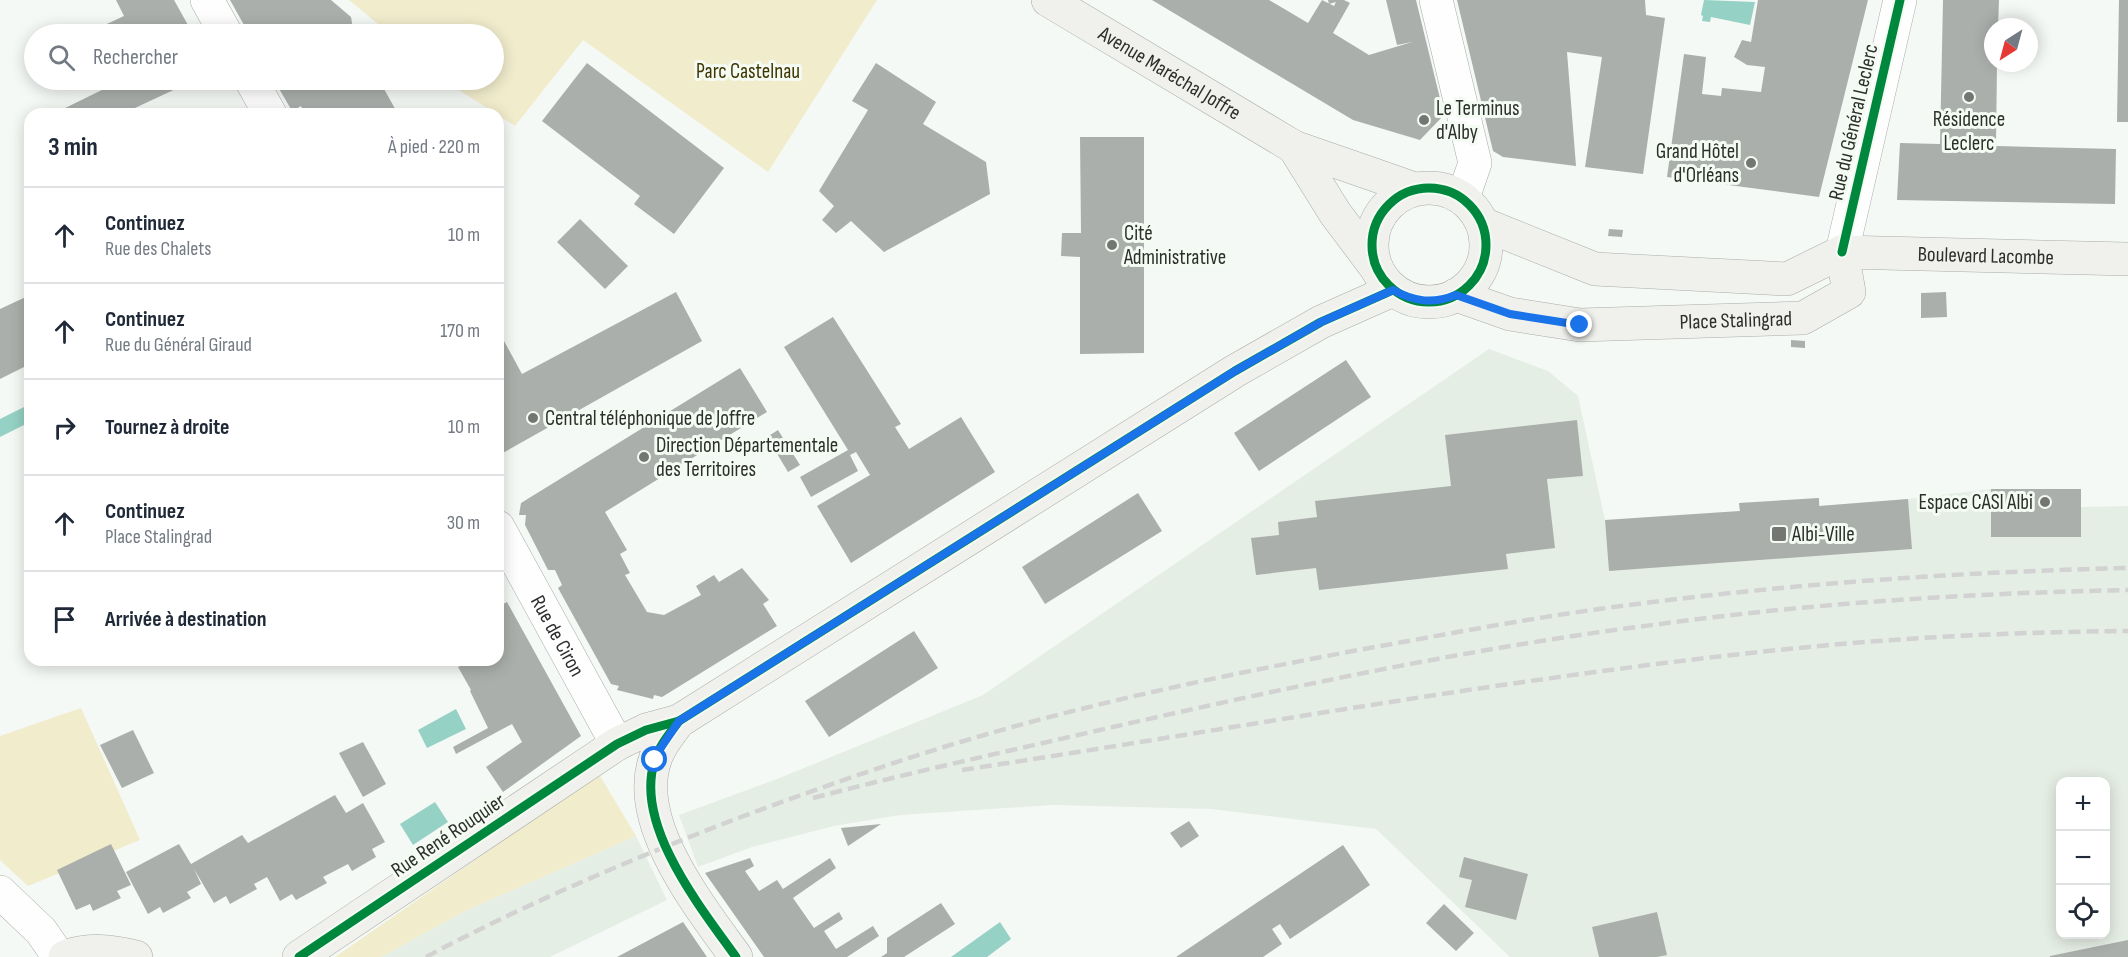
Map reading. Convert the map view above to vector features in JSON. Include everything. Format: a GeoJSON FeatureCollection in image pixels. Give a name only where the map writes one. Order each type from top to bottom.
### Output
{"type":"FeatureCollection","features":[{"type":"Feature","properties":{"kind":"main road","name":"Avenue Maréchal Joffre"},"geometry":{"type":"LineString","coordinates":[[1048,0],[1294,147],[1414,189]]}},
{"type":"Feature","properties":{"kind":"main road"},"geometry":{"type":"LineString","coordinates":[[1294,147],[1335,213],[1385,279],[1408,298],[1424,302],[1440,301],[1470,286],[1480,273],[1486,257],[1487,240],[1483,224],[1475,210],[1463,198],[1448,190],[1414,189],[1399,196],[1386,206],[1377,220],[1372,236],[1372,253],[1385,279]]}},
{"type":"Feature","properties":{"kind":"main road","name":"Place Stalingrad"},"geometry":{"type":"LineString","coordinates":[[1456,295],[1510,314],[1580,325],[1803,318],[1849,292],[1842,252],[1787,279],[1595,269],[1483,224]]}},
{"type":"Feature","properties":{"kind":"main road","name":"Boulevard Lacombe"},"geometry":{"type":"LineString","coordinates":[[1842,252],[2128,259]]}},
{"type":"Feature","properties":{"kind":"main road"},"geometry":{"type":"LineString","coordinates":[[736,957],[674,865],[655,814],[651,774],[660,749],[679,721],[1235,371],[1321,322],[1385,279]]}},
{"type":"Feature","properties":{"kind":"main road","name":"Rue René Rouquier"},"geometry":{"type":"LineString","coordinates":[[299,957],[617,744],[646,730],[679,721]]}},
{"type":"Feature","properties":{"kind":"main road"},"geometry":{"type":"LineString","coordinates":[[65,957],[81,951],[112,951],[136,957]]}},
{"type":"Feature","properties":{"kind":"street"},"geometry":{"type":"LineString","coordinates":[[207,0],[220,24]]}},
{"type":"Feature","properties":{"kind":"street"},"geometry":{"type":"LineString","coordinates":[[1436,0],[1475,163],[1463,198]]}},
{"type":"Feature","properties":{"kind":"street","name":"Rue du Général Leclerc"},"geometry":{"type":"LineString","coordinates":[[1842,252],[1900,0]]}},
{"type":"Feature","properties":{"kind":"street"},"geometry":{"type":"LineString","coordinates":[[257,90],[267,108]]}},
{"type":"Feature","properties":{"kind":"street","name":"Rue de Ciron"},"geometry":{"type":"LineString","coordinates":[[504,538],[617,744]]}},
{"type":"Feature","properties":{"kind":"street"},"geometry":{"type":"LineString","coordinates":[[0,892],[40,931],[58,957]]}},
{"type":"Feature","properties":{"kind":"shaded area"},"geometry":{"type":"Polygon","coordinates":[[[1704,0],[1755,2],[1750,25],[1711,17],[1710,22],[1702,21],[1704,0]]]}},
{"type":"Feature","properties":{"kind":"shaded area"},"geometry":{"type":"Polygon","coordinates":[[[1489,349],[1548,371],[1578,396],[1605,520],[1739,511],[1739,503],[1819,498],[1820,506],[1991,489],[2081,489],[2081,507],[2128,506],[2128,957],[1510,957],[1376,829],[1211,809],[1053,805],[900,815],[834,826],[752,847],[698,867],[679,815],[777,779],[983,695],[1489,349]]]}},
{"type":"Feature","properties":{"kind":"shaded area"},"geometry":{"type":"Polygon","coordinates":[[[24,407],[24,425],[0,437],[0,419],[24,407]]]}},
{"type":"Feature","properties":{"kind":"shaded area"},"geometry":{"type":"Polygon","coordinates":[[[456,709],[466,729],[427,748],[418,730],[456,709]]]}},
{"type":"Feature","properties":{"kind":"shaded area"},"geometry":{"type":"Polygon","coordinates":[[[435,802],[448,822],[413,845],[400,824],[435,802]]]}},
{"type":"Feature","properties":{"kind":"shaded area"},"geometry":{"type":"Polygon","coordinates":[[[636,836],[667,900],[550,957],[381,957],[465,911],[636,836]]]}},
{"type":"Feature","properties":{"kind":"shaded area"},"geometry":{"type":"Polygon","coordinates":[[[1000,922],[1011,939],[987,957],[951,957],[1000,922]]]}},
{"type":"Feature","properties":{"kind":"green space","name":"Parc Castelnau"},"geometry":{"type":"Polygon","coordinates":[[[349,0],[877,0],[768,172],[583,40],[515,126],[504,119],[504,108],[487,108],[459,90],[504,90],[504,24],[378,24],[349,0]]]}},
{"type":"Feature","properties":{"kind":"green space"},"geometry":{"type":"Polygon","coordinates":[[[81,708],[140,840],[28,886],[0,860],[0,736],[81,708]]]}},
{"type":"Feature","properties":{"kind":"green space"},"geometry":{"type":"Polygon","coordinates":[[[599,774],[636,836],[465,911],[381,957],[335,957],[599,774]]]}},
{"type":"Feature","properties":{"kind":"building"},"geometry":{"type":"Polygon","coordinates":[[[116,0],[174,0],[187,24],[107,24],[124,16],[116,0]]]}},
{"type":"Feature","properties":{"kind":"building"},"geometry":{"type":"Polygon","coordinates":[[[230,0],[331,0],[351,17],[352,24],[243,24],[230,0]]]}},
{"type":"Feature","properties":{"kind":"building"},"geometry":{"type":"Polygon","coordinates":[[[1152,0],[1269,0],[1308,23],[1322,0],[1329,3],[1328,0],[1344,0],[1350,3],[1333,33],[1369,55],[1412,42],[1397,45],[1386,0],[1416,0],[1444,115],[1420,140],[1353,120],[1152,0]]]}},
{"type":"Feature","properties":{"kind":"building"},"geometry":{"type":"Polygon","coordinates":[[[1457,0],[1645,0],[1646,15],[1665,18],[1643,174],[1585,167],[1602,57],[1567,52],[1576,166],[1503,157],[1493,151],[1457,0]]]}},
{"type":"Feature","properties":{"kind":"building"},"geometry":{"type":"Polygon","coordinates":[[[1758,0],[1868,0],[1819,197],[1667,177],[1684,54],[1706,57],[1702,94],[1721,96],[1722,88],[1761,92],[1765,67],[1747,65],[1734,57],[1742,40],[1751,42],[1758,0]]]}},
{"type":"Feature","properties":{"kind":"building","name":"Résidence Leclerc"},"geometry":{"type":"Polygon","coordinates":[[[1943,0],[1999,0],[1998,18],[1984,18],[1984,72],[1997,72],[1996,146],[2116,149],[2115,204],[1897,200],[1900,143],[1940,144],[1943,0]]]}},
{"type":"Feature","properties":{"kind":"building"},"geometry":{"type":"Polygon","coordinates":[[[2119,0],[2128,0],[2128,122],[2117,122],[2119,0]]]}},
{"type":"Feature","properties":{"kind":"building"},"geometry":{"type":"Polygon","coordinates":[[[587,63],[724,168],[674,234],[634,204],[640,196],[542,121],[587,63]]]}},
{"type":"Feature","properties":{"kind":"building"},"geometry":{"type":"Polygon","coordinates":[[[876,63],[936,102],[923,124],[986,162],[990,194],[884,252],[851,221],[836,233],[822,220],[834,206],[819,191],[868,110],[852,101],[876,63]]]}},
{"type":"Feature","properties":{"kind":"building"},"geometry":{"type":"Polygon","coordinates":[[[102,90],[174,90],[135,108],[65,108],[102,90]]]}},
{"type":"Feature","properties":{"kind":"building"},"geometry":{"type":"Polygon","coordinates":[[[280,90],[385,90],[395,108],[302,108],[301,106],[290,108],[280,90]]]}},
{"type":"Feature","properties":{"kind":"building","name":"Cité Administrative"},"geometry":{"type":"Polygon","coordinates":[[[1080,137],[1144,137],[1144,353],[1080,354],[1080,257],[1061,256],[1062,233],[1081,233],[1080,137]]]}},
{"type":"Feature","properties":{"kind":"building"},"geometry":{"type":"Polygon","coordinates":[[[580,219],[628,266],[605,289],[557,242],[580,219]]]}},
{"type":"Feature","properties":{"kind":"building"},"geometry":{"type":"Polygon","coordinates":[[[1609,229],[1623,230],[1622,237],[1608,236],[1609,229]]]}},
{"type":"Feature","properties":{"kind":"building","name":"Central téléphonique de Joffre"},"geometry":{"type":"Polygon","coordinates":[[[676,292],[702,341],[504,452],[504,341],[522,374],[676,292]]]}},
{"type":"Feature","properties":{"kind":"building"},"geometry":{"type":"Polygon","coordinates":[[[1946,292],[1947,317],[1921,318],[1921,293],[1946,292]]]}},
{"type":"Feature","properties":{"kind":"building"},"geometry":{"type":"Polygon","coordinates":[[[24,298],[24,367],[0,379],[0,309],[24,298]]]}},
{"type":"Feature","properties":{"kind":"building"},"geometry":{"type":"Polygon","coordinates":[[[833,317],[901,424],[895,427],[909,449],[961,417],[995,472],[851,563],[817,506],[870,475],[856,452],[850,455],[858,471],[811,497],[800,477],[848,450],[784,347],[833,317]]]}},
{"type":"Feature","properties":{"kind":"building"},"geometry":{"type":"Polygon","coordinates":[[[1791,340],[1805,341],[1805,348],[1791,347],[1791,340]]]}},
{"type":"Feature","properties":{"kind":"building"},"geometry":{"type":"Polygon","coordinates":[[[1346,360],[1371,397],[1259,471],[1234,433],[1346,360]]]}},
{"type":"Feature","properties":{"kind":"building"},"geometry":{"type":"Polygon","coordinates":[[[740,368],[767,412],[605,512],[627,550],[620,554],[630,573],[625,575],[647,612],[664,615],[701,595],[696,586],[714,575],[719,582],[742,568],[769,600],[763,604],[777,626],[662,697],[654,695],[653,699],[617,690],[619,686],[611,684],[558,588],[562,585],[555,570],[548,570],[525,525],[526,515],[519,515],[521,503],[740,368]]]}},
{"type":"Feature","properties":{"kind":"building"},"geometry":{"type":"Polygon","coordinates":[[[1577,420],[1583,476],[1547,479],[1555,548],[1506,554],[1508,569],[1319,590],[1316,568],[1256,575],[1251,538],[1279,535],[1278,522],[1317,517],[1315,501],[1451,486],[1445,435],[1577,420]]]}},
{"type":"Feature","properties":{"kind":"building"},"geometry":{"type":"Polygon","coordinates":[[[778,430],[800,465],[788,472],[767,437],[778,430]]]}},
{"type":"Feature","properties":{"kind":"building"},"geometry":{"type":"Polygon","coordinates":[[[1991,489],[2081,489],[2081,537],[1991,537],[1991,489]]]}},
{"type":"Feature","properties":{"kind":"building"},"geometry":{"type":"Polygon","coordinates":[[[1138,493],[1162,531],[1045,604],[1022,567],[1138,493]]]}},
{"type":"Feature","properties":{"kind":"building"},"geometry":{"type":"Polygon","coordinates":[[[1819,498],[1819,506],[1908,499],[1912,549],[1609,571],[1605,520],[1740,511],[1739,503],[1819,498]]]}},
{"type":"Feature","properties":{"kind":"building"},"geometry":{"type":"Polygon","coordinates":[[[507,602],[581,736],[503,792],[486,767],[522,742],[512,724],[456,754],[453,747],[488,728],[458,667],[504,666],[504,604],[507,602]]]}},
{"type":"Feature","properties":{"kind":"building"},"geometry":{"type":"Polygon","coordinates":[[[914,631],[938,668],[829,737],[805,701],[914,631]]]}},
{"type":"Feature","properties":{"kind":"building"},"geometry":{"type":"Polygon","coordinates":[[[133,730],[154,773],[122,788],[100,745],[133,730]]]}},
{"type":"Feature","properties":{"kind":"building"},"geometry":{"type":"Polygon","coordinates":[[[363,742],[386,784],[363,797],[339,753],[363,742]]]}},
{"type":"Feature","properties":{"kind":"building"},"geometry":{"type":"Polygon","coordinates":[[[335,795],[346,813],[363,803],[385,842],[372,849],[376,857],[352,871],[348,864],[323,877],[327,883],[296,900],[292,894],[280,901],[267,877],[254,884],[257,889],[230,904],[226,896],[214,903],[194,869],[201,884],[187,892],[191,898],[163,913],[160,907],[148,914],[126,872],[179,844],[191,864],[242,835],[248,843],[335,795]]]}},
{"type":"Feature","properties":{"kind":"building"},"geometry":{"type":"Polygon","coordinates":[[[1189,821],[1199,836],[1181,848],[1170,833],[1189,821]]]}},
{"type":"Feature","properties":{"kind":"building"},"geometry":{"type":"Polygon","coordinates":[[[881,824],[848,846],[841,828],[881,824]]]}},
{"type":"Feature","properties":{"kind":"building"},"geometry":{"type":"Polygon","coordinates":[[[111,844],[131,885],[117,891],[121,898],[93,911],[90,904],[76,910],[57,870],[111,844]]]}},
{"type":"Feature","properties":{"kind":"building"},"geometry":{"type":"Polygon","coordinates":[[[1343,845],[1370,885],[1344,903],[1290,939],[1280,924],[1272,929],[1282,944],[1263,957],[1176,957],[1343,845]]]}},
{"type":"Feature","properties":{"kind":"building"},"geometry":{"type":"Polygon","coordinates":[[[1464,857],[1528,874],[1516,920],[1465,907],[1472,880],[1459,877],[1464,857]]]}},
{"type":"Feature","properties":{"kind":"building"},"geometry":{"type":"Polygon","coordinates":[[[750,858],[754,866],[745,871],[759,891],[777,880],[783,889],[830,858],[836,868],[793,898],[814,928],[839,912],[843,919],[824,931],[836,949],[873,926],[879,936],[847,957],[764,957],[705,873],[750,858]]]}},
{"type":"Feature","properties":{"kind":"building"},"geometry":{"type":"Polygon","coordinates":[[[941,903],[955,924],[904,957],[881,957],[887,953],[887,938],[941,903]]]}},
{"type":"Feature","properties":{"kind":"building"},"geometry":{"type":"Polygon","coordinates":[[[1444,904],[1474,933],[1456,951],[1426,923],[1444,904]]]}},
{"type":"Feature","properties":{"kind":"building"},"geometry":{"type":"Polygon","coordinates":[[[1657,912],[1667,955],[1599,957],[1592,927],[1657,912]]]}},
{"type":"Feature","properties":{"kind":"building"},"geometry":{"type":"Polygon","coordinates":[[[683,922],[707,957],[617,957],[683,922]]]}},
{"type":"Feature","properties":{"kind":"building"},"geometry":{"type":"Polygon","coordinates":[[[2128,940],[2128,957],[2050,957],[2050,956],[2128,940]]]}},
{"type":"Feature","properties":{"kind":"railway"},"geometry":{"type":"LineString","coordinates":[[426,957],[581,882],[776,804],[991,733],[1153,692],[1279,665],[1569,613],[1731,593],[1863,581],[2128,568]]}},
{"type":"Feature","properties":{"kind":"railway"},"geometry":{"type":"LineString","coordinates":[[813,798],[963,761],[1249,697],[1454,656],[1591,633],[1835,605],[1952,597],[2128,590]]}},
{"type":"Feature","properties":{"kind":"railway"},"geometry":{"type":"LineString","coordinates":[[962,770],[1483,688],[1693,660],[1839,644],[1921,638],[2128,631]]}},
{"type":"Feature","properties":{"kind":"cycle path"},"geometry":{"type":"LineString","coordinates":[[1842,252],[1900,0]]}},
{"type":"Feature","properties":{"kind":"cycle path"},"geometry":{"type":"LineString","coordinates":[[1429,188],[1451,192],[1469,205],[1482,223],[1486,245],[1482,267],[1469,285],[1451,298],[1429,302],[1407,298],[1389,285],[1376,267],[1372,245],[1376,223],[1389,205],[1407,192],[1429,188]]}},
{"type":"Feature","properties":{"kind":"cycle path"},"geometry":{"type":"LineString","coordinates":[[299,957],[617,744],[646,730],[679,721],[1235,371],[1321,322],[1393,290]]}},
{"type":"Feature","properties":{"kind":"cycle path"},"geometry":{"type":"LineString","coordinates":[[679,721],[662,745],[655,760],[651,785],[653,811],[674,864],[705,915],[736,957]]}},
{"type":"Feature","properties":{"kind":"place","name":"Résidence Leclerc"},"geometry":{"type":"Point","coordinates":[1969,97]}},
{"type":"Feature","properties":{"kind":"place","name":"Le Terminus d'Alby"},"geometry":{"type":"Point","coordinates":[1424,120]}},
{"type":"Feature","properties":{"kind":"place","name":"Grand Hôtel d'Orléans"},"geometry":{"type":"Point","coordinates":[1751,163]}},
{"type":"Feature","properties":{"kind":"place","name":"Cité Administrative"},"geometry":{"type":"Point","coordinates":[1112,245]}},
{"type":"Feature","properties":{"kind":"place","name":"Central téléphonique de Joffre"},"geometry":{"type":"Point","coordinates":[533,418]}},
{"type":"Feature","properties":{"kind":"place","name":"Direction Départementale des Territoires"},"geometry":{"type":"Point","coordinates":[644,457]}},
{"type":"Feature","properties":{"kind":"place","name":"Espace CASI Albi"},"geometry":{"type":"Point","coordinates":[2045,502]}},
{"type":"Feature","properties":{"kind":"place","name":"Albi-Ville"},"geometry":{"type":"Point","coordinates":[1779,534]}},
{"type":"Feature","properties":{"kind":"route"},"geometry":{"type":"LineString","coordinates":[[655,760],[679,721],[1235,371],[1321,322],[1393,290],[1408,298],[1424,302],[1440,301],[1456,295],[1510,314],[1580,325]]}}]}
